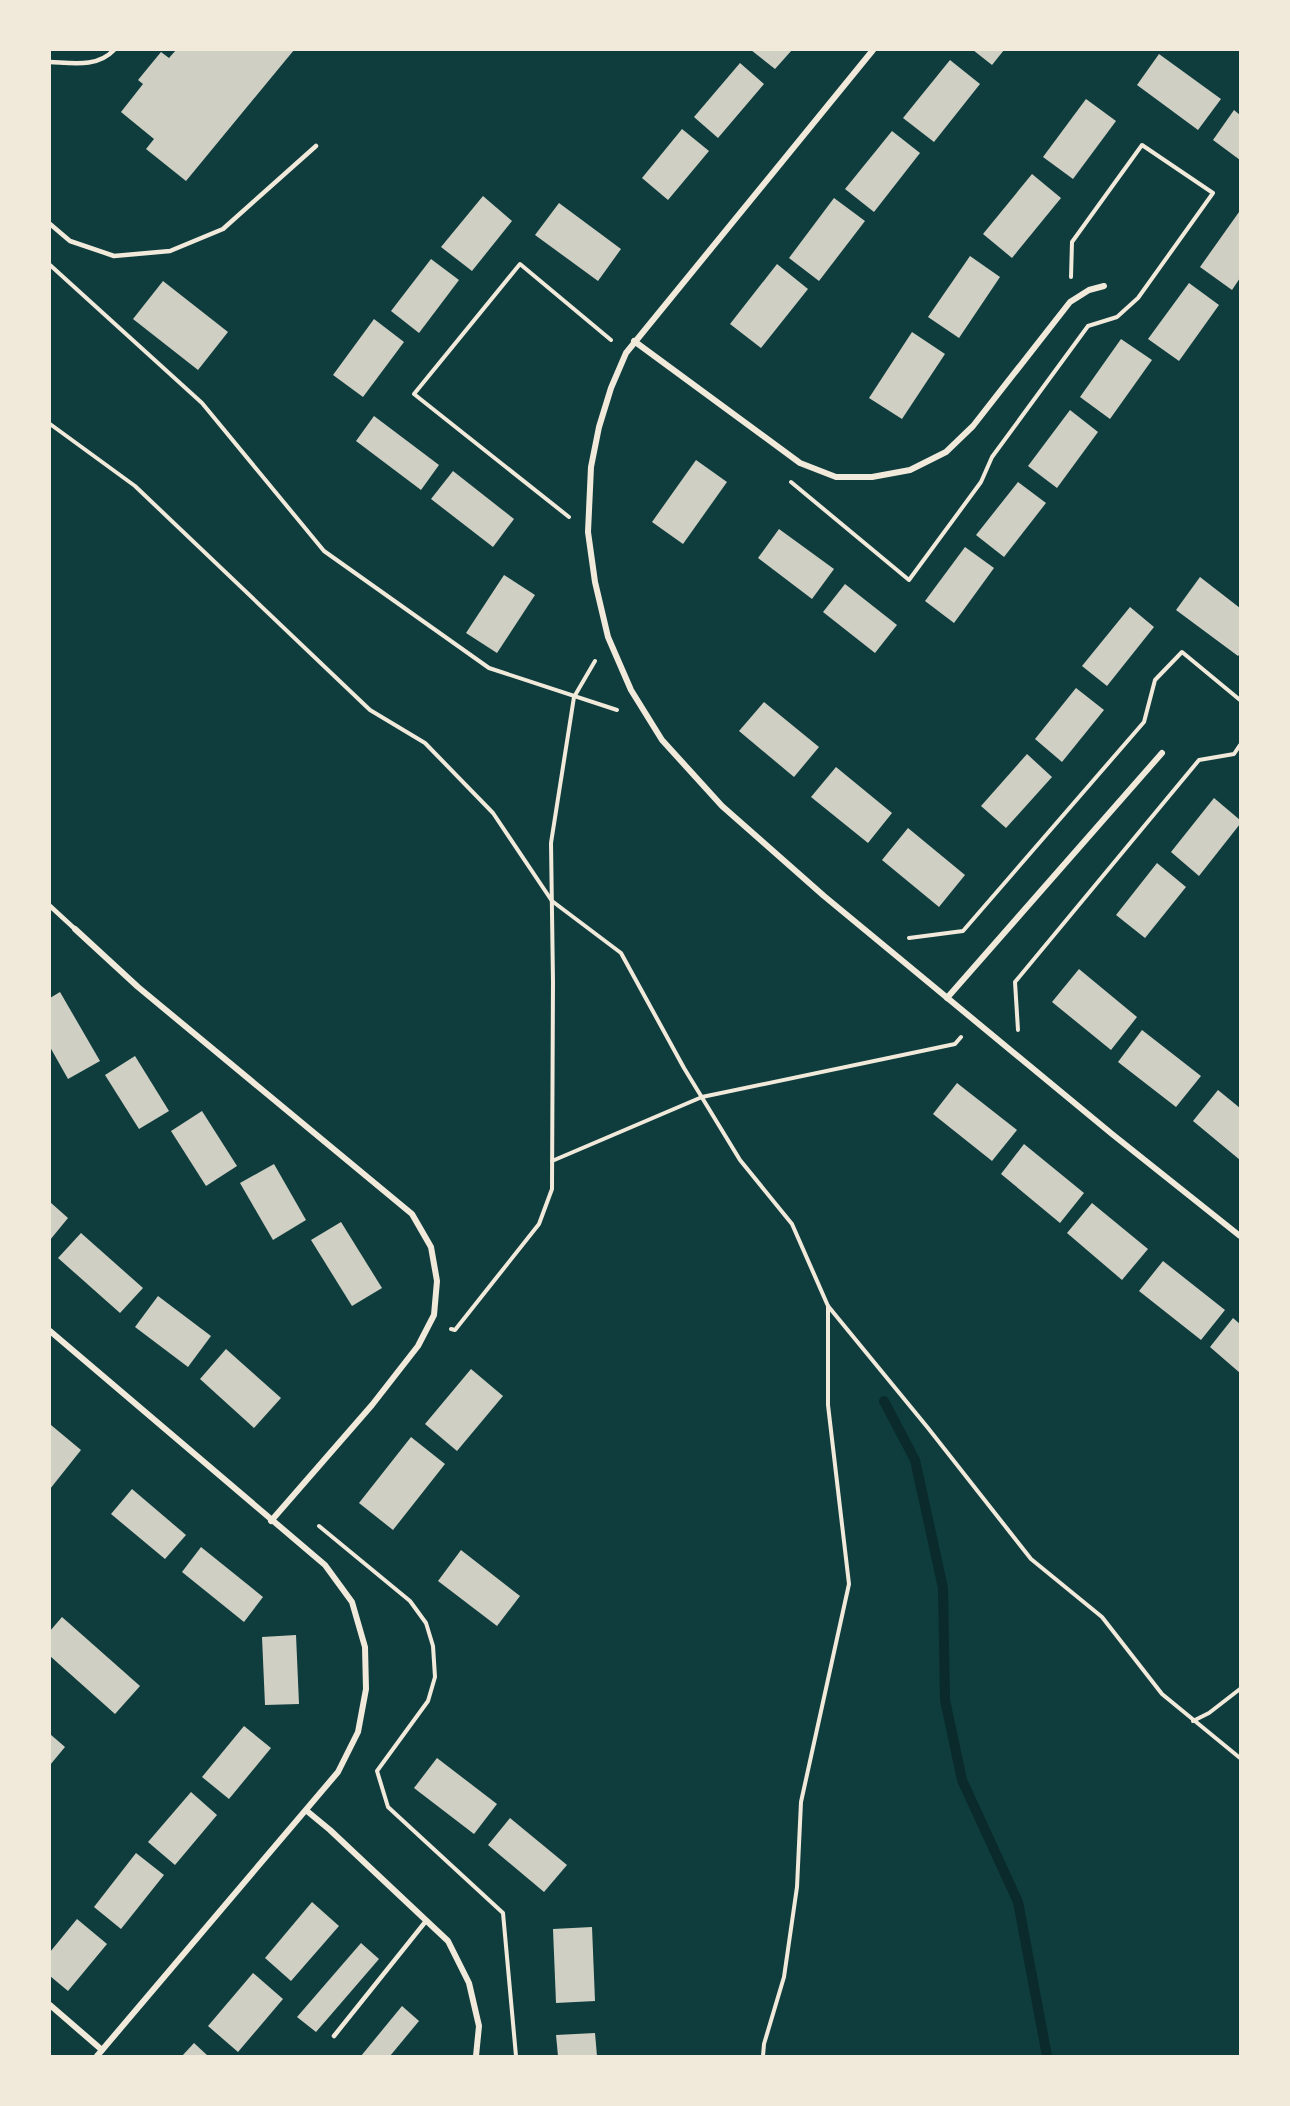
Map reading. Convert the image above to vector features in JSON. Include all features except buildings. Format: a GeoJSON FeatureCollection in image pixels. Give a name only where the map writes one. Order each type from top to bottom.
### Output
{"type":"FeatureCollection","features":[{"type":"Feature","properties":{"kind":"street"},"geometry":{"type":"LineString","coordinates":[[873,50],[626,353],[611,388],[599,427],[591,467],[588,532],[595,582],[608,636],[631,690],[662,740],[722,806],[824,896],[1112,1134],[1240,1236]]}},
{"type":"Feature","properties":{"kind":"street"},"geometry":{"type":"LineString","coordinates":[[634,341],[800,463],[836,477],[872,477],[910,470],[946,452],[973,426],[1070,302],[1089,290],[1104,286]]}},
{"type":"Feature","properties":{"kind":"street"},"geometry":{"type":"LineString","coordinates":[[947,998],[1162,753]]}},
{"type":"Feature","properties":{"kind":"street"},"geometry":{"type":"LineString","coordinates":[[75,929],[138,987],[412,1214],[430,1247],[437,1281],[434,1315],[417,1346],[372,1405],[271,1521]]}},
{"type":"Feature","properties":{"kind":"street"},"geometry":{"type":"LineString","coordinates":[[51,1334],[325,1565],[352,1602],[365,1647],[366,1689],[358,1732],[338,1772],[97,2056]]}},
{"type":"Feature","properties":{"kind":"street"},"geometry":{"type":"LineString","coordinates":[[306,1811],[330,1830],[448,1941],[469,1983],[479,2026],[476,2056]]}},
{"type":"Feature","properties":{"kind":"street"},"geometry":{"type":"LineString","coordinates":[[50,2005],[102,2050]]}},
{"type":"Feature","properties":{"kind":"lane"},"geometry":{"type":"LineString","coordinates":[[50,62],[91,64],[114,50]]}},
{"type":"Feature","properties":{"kind":"lane"},"geometry":{"type":"LineString","coordinates":[[50,224],[70,241],[114,256],[170,251],[224,229],[316,146]]}},
{"type":"Feature","properties":{"kind":"lane"},"geometry":{"type":"LineString","coordinates":[[50,906],[75,929]]}},
{"type":"Feature","properties":{"kind":"lane"},"geometry":{"type":"LineString","coordinates":[[334,2036],[426,1921]]}},
{"type":"Feature","properties":{"kind":"path"},"geometry":{"type":"LineString","coordinates":[[588,532],[414,394],[520,264],[626,353]]}},
{"type":"Feature","properties":{"kind":"path"},"geometry":{"type":"LineString","coordinates":[[50,265],[202,402],[324,552],[489,668],[650,720]]}},
{"type":"Feature","properties":{"kind":"path"},"geometry":{"type":"LineString","coordinates":[[50,424],[135,486],[370,710],[425,743],[493,813],[552,901],[621,953],[740,1160],[792,1224],[828,1306],[1031,1559],[1102,1617],[1162,1694],[1240,1758]]}},
{"type":"Feature","properties":{"kind":"path"},"geometry":{"type":"LineString","coordinates":[[448,1329],[455,1330],[539,1224],[552,1189],[551,843],[574,697],[608,636]]}},
{"type":"Feature","properties":{"kind":"path"},"geometry":{"type":"LineString","coordinates":[[880,942],[963,931],[1144,722],[1155,680],[1182,652],[1240,700]]}},
{"type":"Feature","properties":{"kind":"path"},"geometry":{"type":"LineString","coordinates":[[1020,1058],[1015,982],[1199,760],[1234,754],[1240,745]]}},
{"type":"Feature","properties":{"kind":"path"},"geometry":{"type":"LineString","coordinates":[[552,1162],[702,1097],[955,1044],[974,1020]]}},
{"type":"Feature","properties":{"kind":"path"},"geometry":{"type":"LineString","coordinates":[[763,2056],[764,2044],[784,1977],[796,1887],[801,1802],[849,1584],[828,1405],[828,1306]]}},
{"type":"Feature","properties":{"kind":"path"},"geometry":{"type":"LineString","coordinates":[[319,1526],[410,1601],[426,1623],[433,1647],[435,1677],[428,1701],[377,1771],[388,1807],[503,1913],[516,2056]]}},
{"type":"Feature","properties":{"kind":"path"},"geometry":{"type":"LineString","coordinates":[[1193,1721],[1209,1713],[1240,1689]]}},
{"type":"Feature","properties":{"kind":"waterway"},"geometry":{"type":"LineString","coordinates":[[884,1401],[915,1460],[943,1588],[945,1700],[962,1780],[1018,1902],[1047,2056]]}}]}
